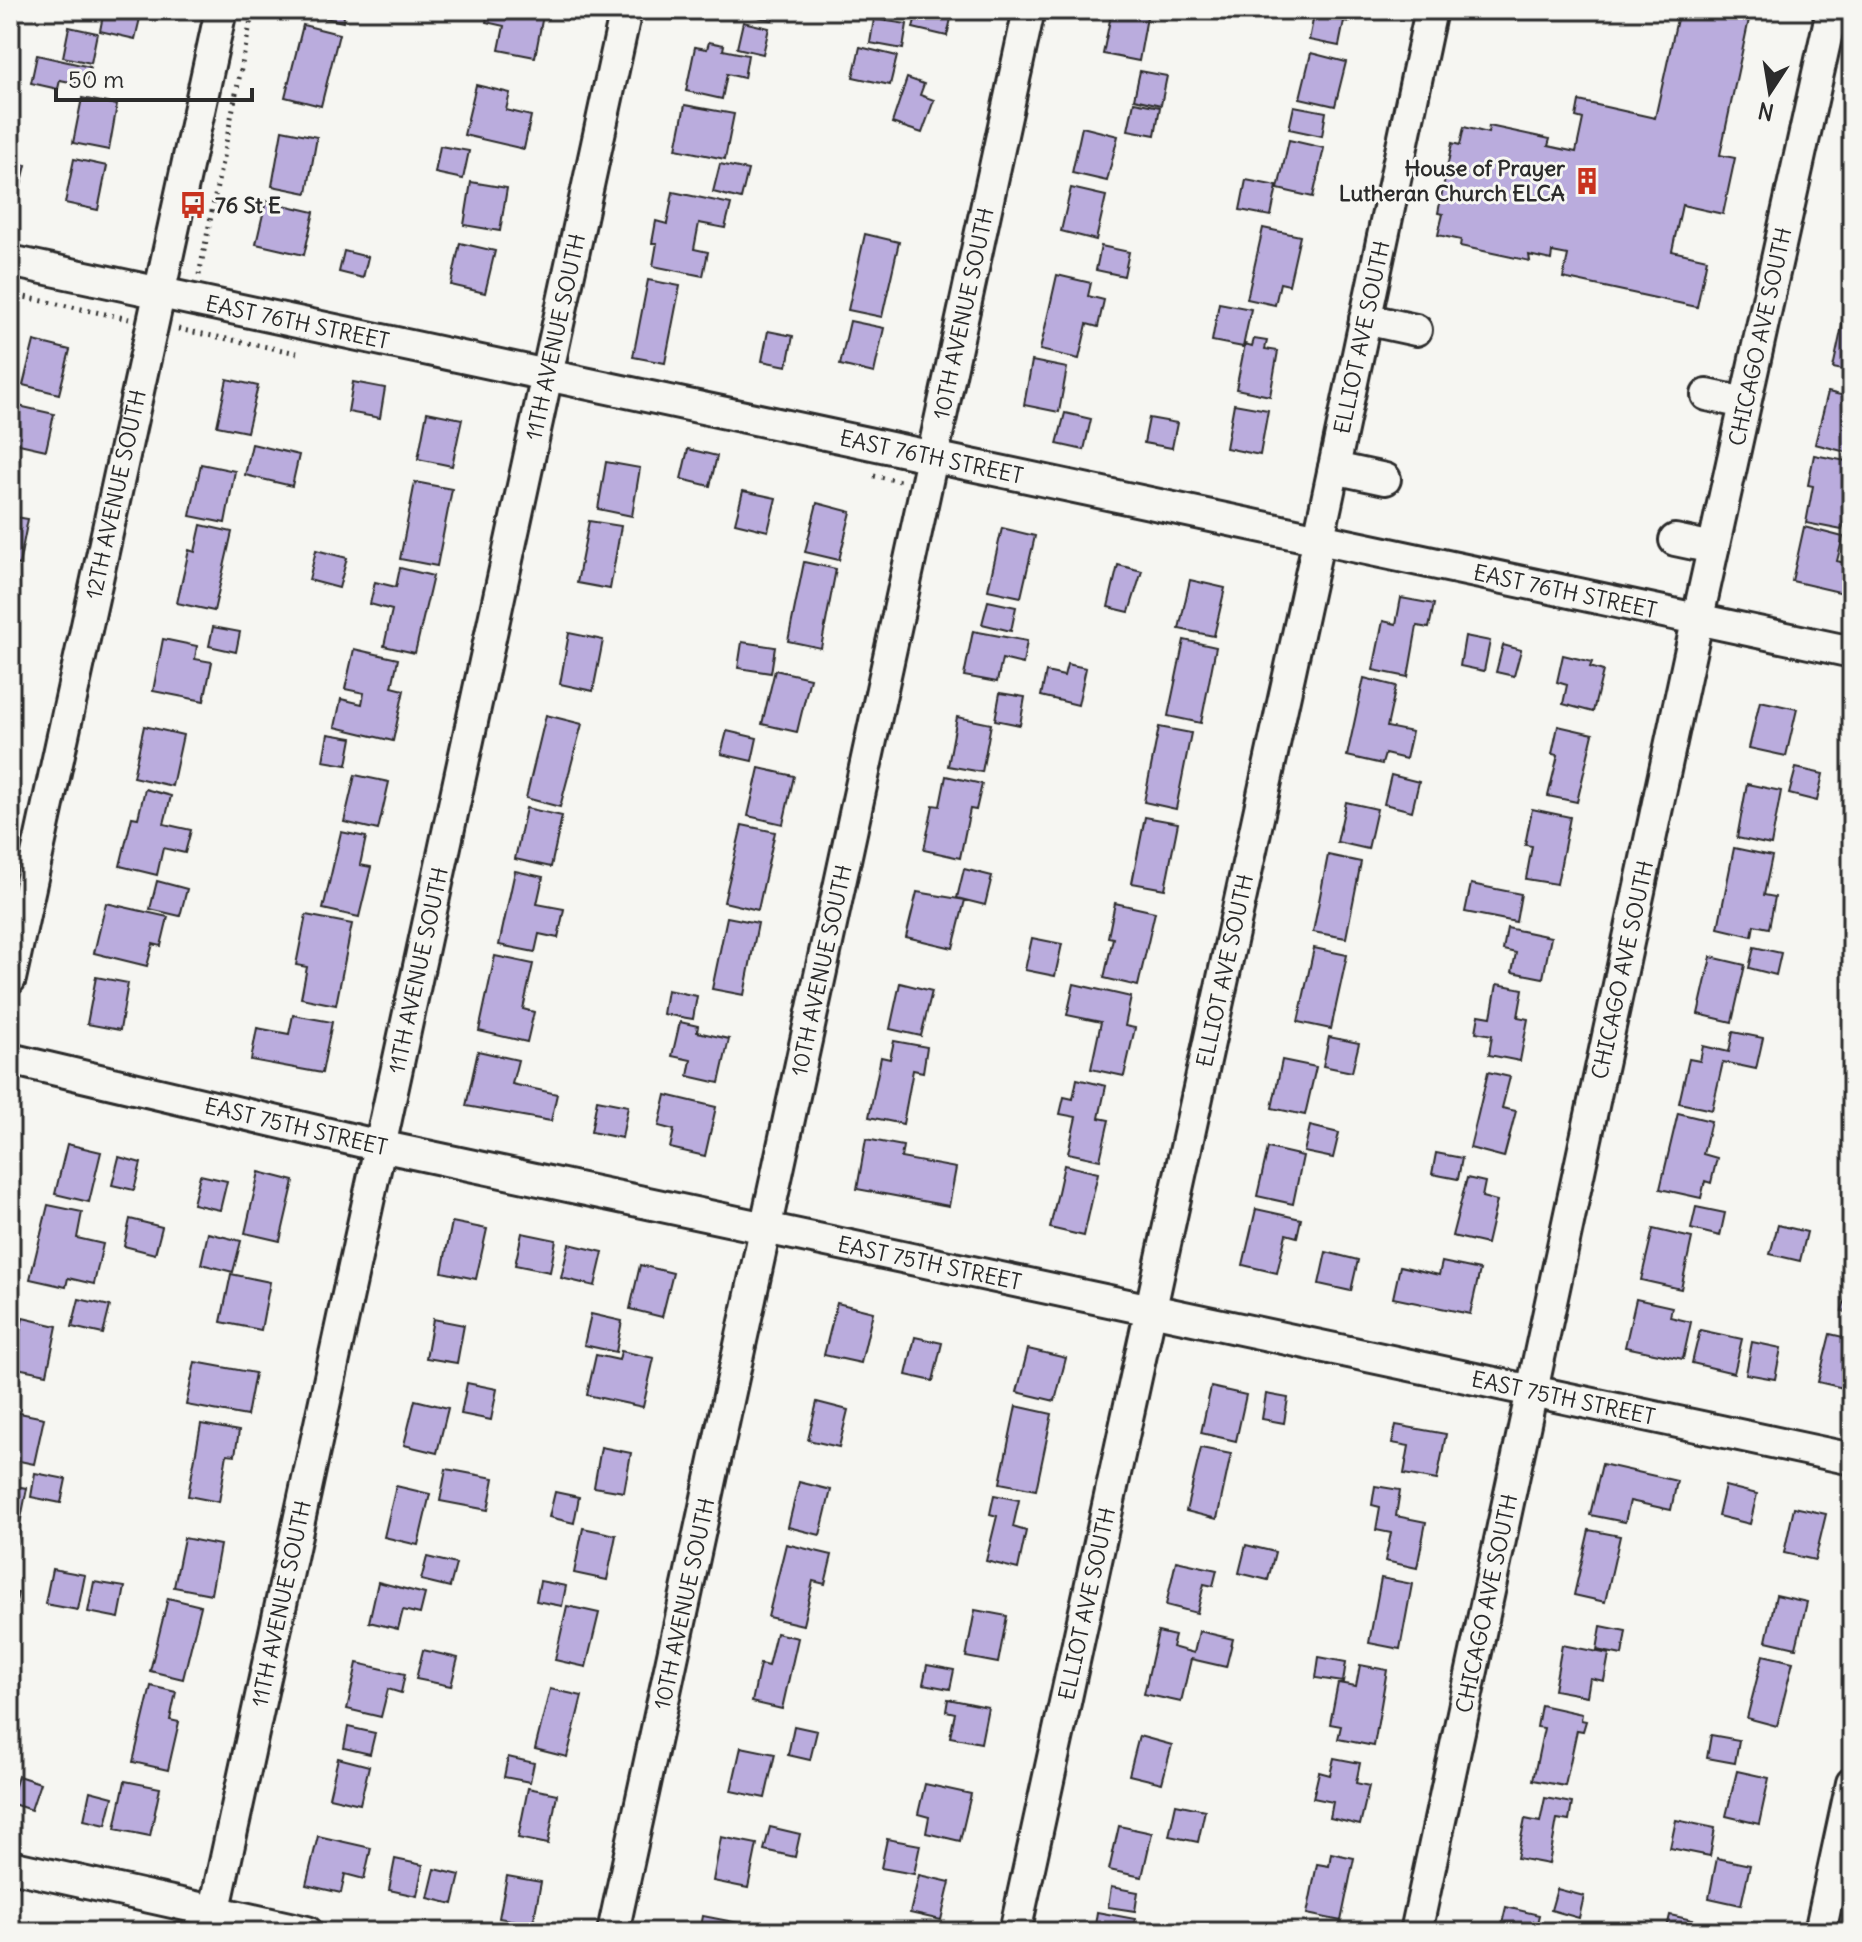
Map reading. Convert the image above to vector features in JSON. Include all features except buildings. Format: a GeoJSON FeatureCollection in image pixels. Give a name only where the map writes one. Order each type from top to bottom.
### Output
{"type":"FeatureCollection","features":[{"type":"Feature","properties":{"kind":"street","name":"12TH AVENUE SOUTH"},"geometry":{"type":"LineString","coordinates":[[10,979],[221,10]]}},
{"type":"Feature","properties":{"kind":"street","name":"11TH AVENUE SOUTH"},"geometry":{"type":"LineString","coordinates":[[212,1922],[626,10]]}},
{"type":"Feature","properties":{"kind":"street","name":"10TH AVENUE SOUTH"},"geometry":{"type":"LineString","coordinates":[[613,1932],[1029,10]]}},
{"type":"Feature","properties":{"kind":"street","name":"ELLIOT AVE SOUTH"},"geometry":{"type":"LineString","coordinates":[[1015,1932],[1431,10]]}},
{"type":"Feature","properties":{"kind":"street","name":"CHICAGO AVE SOUTH"},"geometry":{"type":"LineString","coordinates":[[1416,1932],[1697,619],[1832,10]]}},
{"type":"Feature","properties":{"kind":"street","name":"EAST 76TH STREET"},"geometry":{"type":"LineString","coordinates":[[10,261],[1852,652]]}},
{"type":"Feature","properties":{"kind":"street"},"geometry":{"type":"LineString","coordinates":[[1365,319],[1416,330]]}},
{"type":"Feature","properties":{"kind":"street"},"geometry":{"type":"LineString","coordinates":[[1707,395],[1745,403]]}},
{"type":"Feature","properties":{"kind":"street"},"geometry":{"type":"LineString","coordinates":[[1334,468],[1385,479]]}},
{"type":"Feature","properties":{"kind":"street"},"geometry":{"type":"LineString","coordinates":[[1675,540],[1713,548]]}},
{"type":"Feature","properties":{"kind":"street","name":"EAST 75TH STREET"},"geometry":{"type":"LineString","coordinates":[[10,1059],[380,1146],[1852,1459]]}},
{"type":"Feature","properties":{"kind":"street"},"geometry":{"type":"LineString","coordinates":[[1820,1932],[1852,1783]]}},
{"type":"Feature","properties":{"kind":"street"},"geometry":{"type":"LineString","coordinates":[[10,1866],[212,1922],[307,1932]]}},
{"type":"Feature","properties":{"kind":"path"},"geometry":{"type":"LineString","coordinates":[[195,300],[253,10]]}},
{"type":"Feature","properties":{"kind":"path"},"geometry":{"type":"LineString","coordinates":[[10,294],[132,320]]}},
{"type":"Feature","properties":{"kind":"place","name":"House of Prayer Lutheran Church ELCA"},"geometry":{"type":"Point","coordinates":[1587,181]}},
{"type":"Feature","properties":{"kind":"place","name":"76 St E"},"geometry":{"type":"Point","coordinates":[193,205]}}]}
